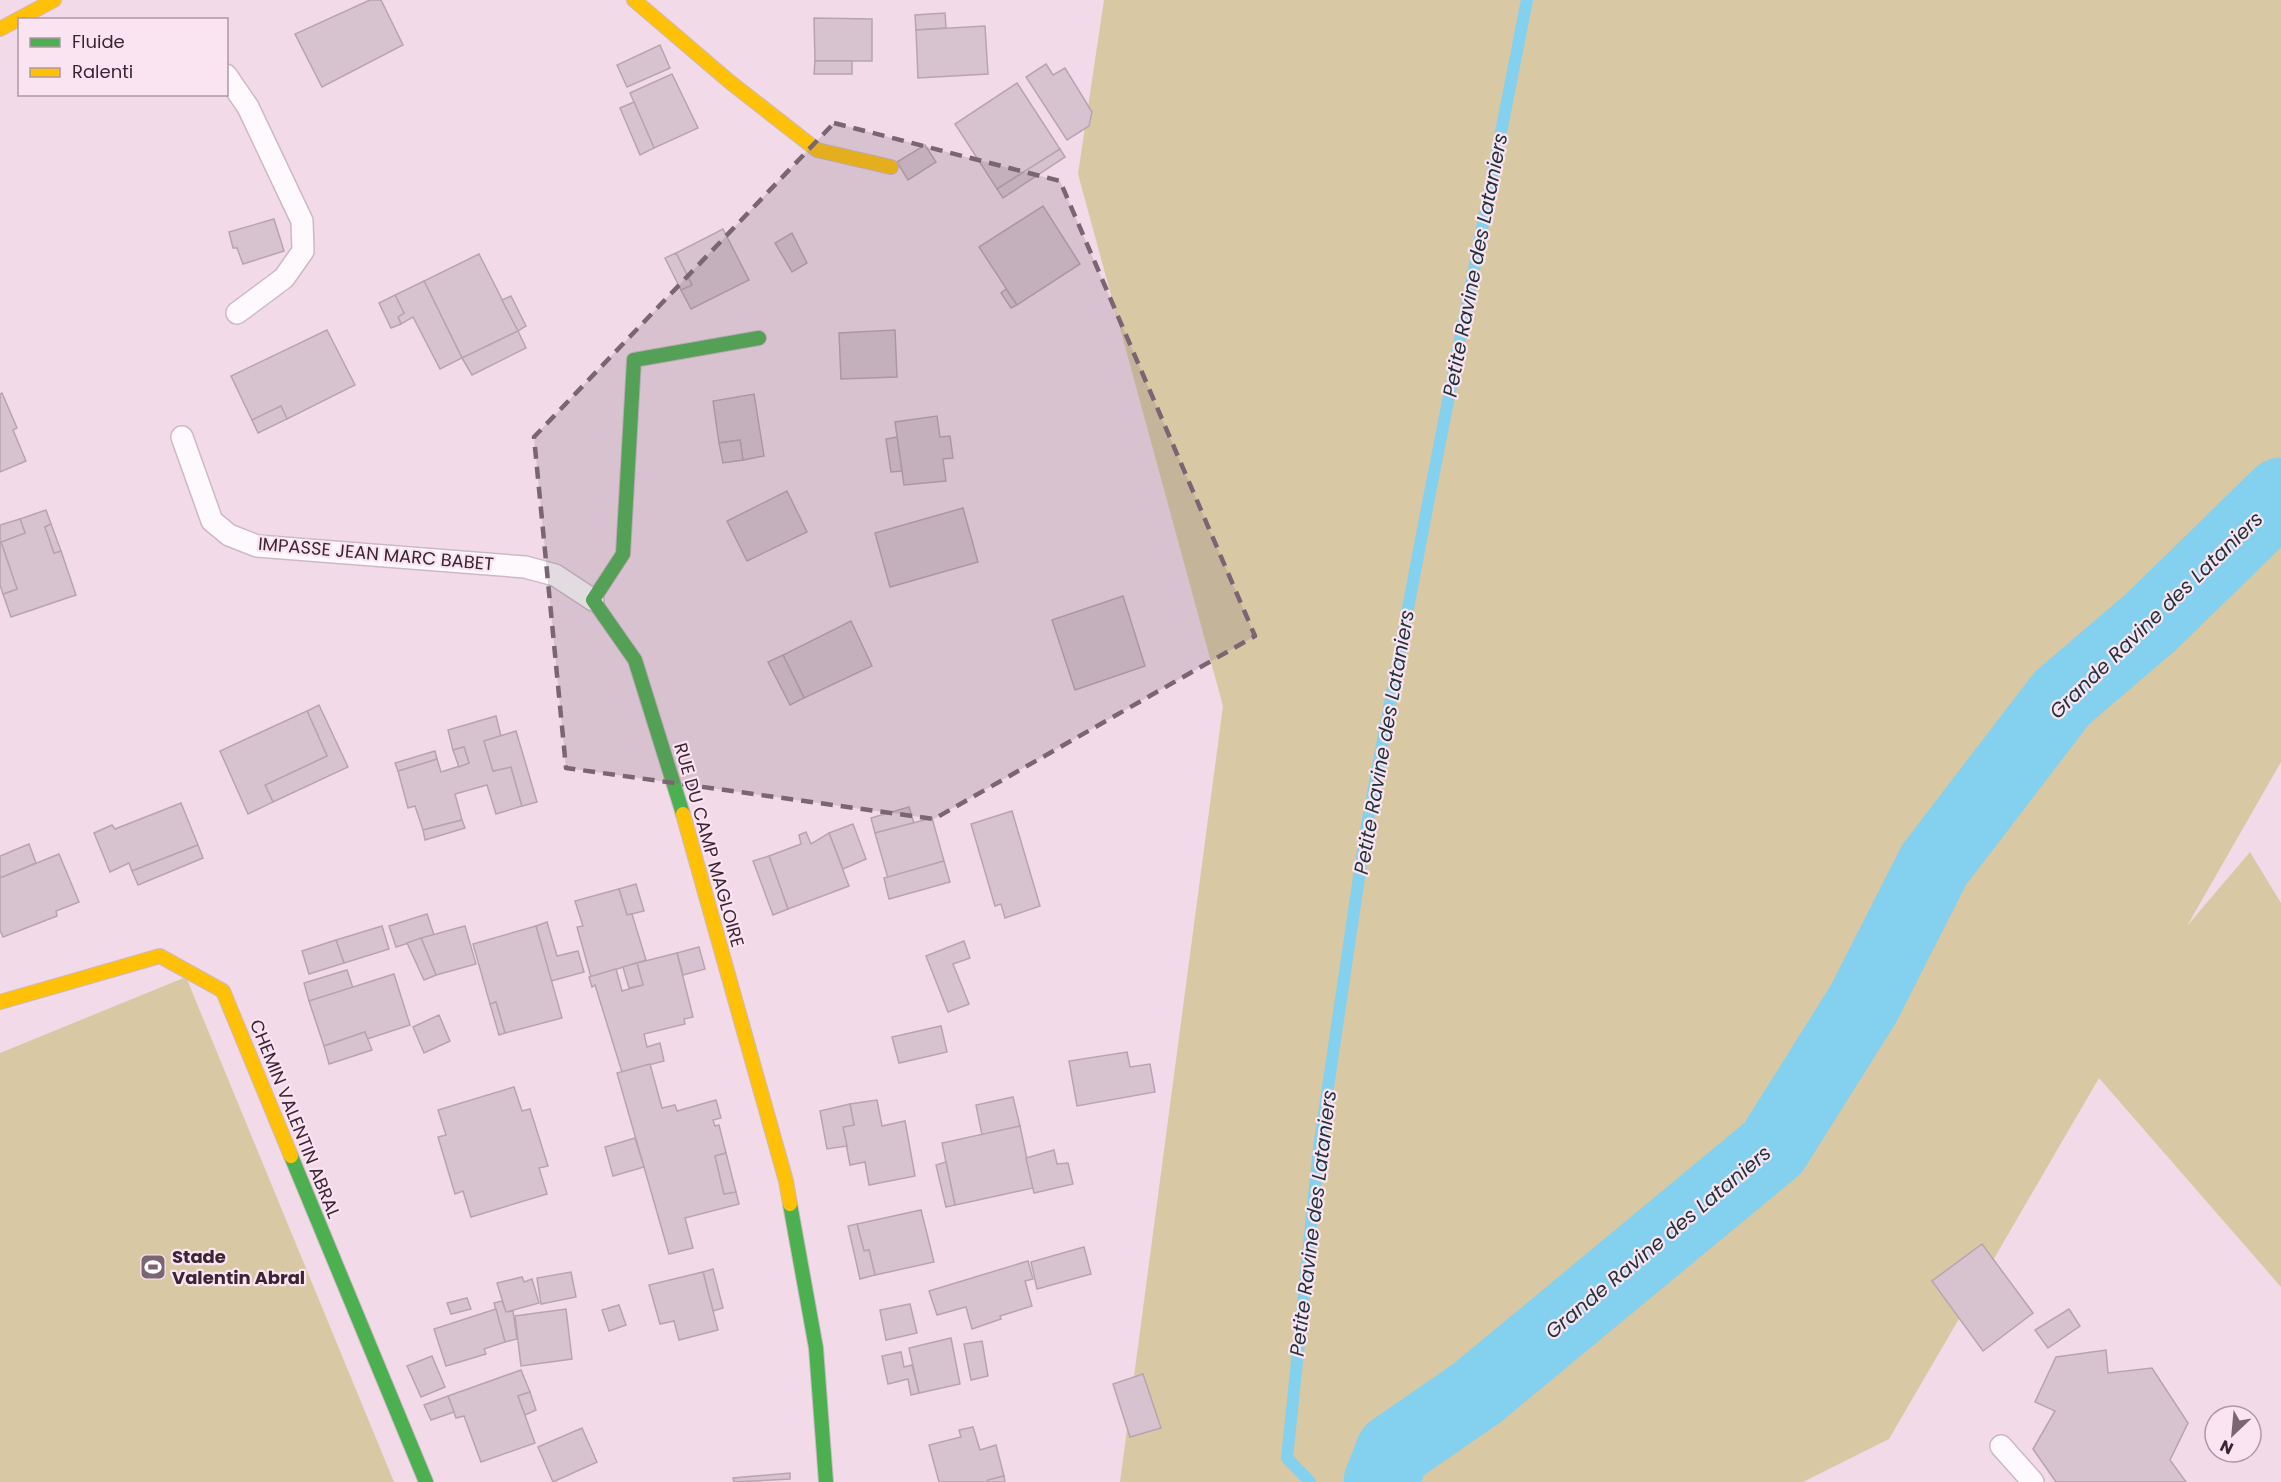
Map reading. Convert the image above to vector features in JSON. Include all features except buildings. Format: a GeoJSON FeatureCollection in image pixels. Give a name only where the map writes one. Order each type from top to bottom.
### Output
{"type":"FeatureCollection","features":[{"type":"Feature","properties":{"kind":"street"},"geometry":{"type":"LineString","coordinates":[[27,18],[54,0]]}},
{"type":"Feature","properties":{"kind":"street"},"geometry":{"type":"LineString","coordinates":[[634,0],[730,82],[817,150],[891,167]]}},
{"type":"Feature","properties":{"kind":"street"},"geometry":{"type":"LineString","coordinates":[[593,600],[623,554],[634,360],[759,338]]}},
{"type":"Feature","properties":{"kind":"street","name":"RUE DU CAMP MAGLOIRE"},"geometry":{"type":"LineString","coordinates":[[593,600],[635,660],[680,805],[786,1181],[816,1348],[826,1482]]}},
{"type":"Feature","properties":{"kind":"street","name":"CHEMIN VALENTIN ABRAL"},"geometry":{"type":"LineString","coordinates":[[0,1002],[160,956],[223,991],[426,1482]]}},
{"type":"Feature","properties":{"kind":"lane"},"geometry":{"type":"LineString","coordinates":[[228,78],[248,107],[302,221],[303,251],[285,278],[237,313]]}},
{"type":"Feature","properties":{"kind":"lane","name":"IMPASSE JEAN MARC BABET"},"geometry":{"type":"LineString","coordinates":[[182,436],[212,522],[229,535],[257,546],[525,567],[555,575],[593,600]]}},
{"type":"Feature","properties":{"kind":"lane"},"geometry":{"type":"LineString","coordinates":[[2001,1446],[2033,1482]]}},
{"type":"Feature","properties":{"kind":"highlighted area"},"geometry":{"type":"Polygon","coordinates":[[[834,123],[1060,181],[1255,636],[934,819],[566,768],[534,437],[834,123]]]}},
{"type":"Feature","properties":{"kind":"shaded area"},"geometry":{"type":"Polygon","coordinates":[[[1104,0],[2281,0],[2281,762],[2187,926],[2250,852],[2281,903],[2281,1287],[2099,1078],[1889,1439],[1803,1482],[1120,1482],[1223,706],[1078,174],[1104,0]]]}},
{"type":"Feature","properties":{"kind":"shaded area","name":"Stade Valentin Abral"},"geometry":{"type":"Polygon","coordinates":[[[186,977],[394,1482],[0,1482],[0,1053],[186,977]]]}},
{"type":"Feature","properties":{"kind":"waterway","name":"Petite Ravine des Lataniers"},"geometry":{"type":"LineString","coordinates":[[1310,1482],[1287,1458],[1319,1148],[1366,830],[1527,0]]}},
{"type":"Feature","properties":{"kind":"waterway","name":"Grande Ravine des Lataniers"},"geometry":{"type":"LineString","coordinates":[[1381,1482],[1393,1451],[1477,1393],[1773,1148],[1864,1003],[1934,865],[2062,698],[2152,621],[2281,495]]}},
{"type":"Feature","properties":{"kind":"traffic: fast"},"geometry":{"type":"LineString","coordinates":[[683,814],[635,660],[593,600],[623,554],[634,360],[759,338]]}},
{"type":"Feature","properties":{"kind":"traffic: fast"},"geometry":{"type":"LineString","coordinates":[[291,1156],[426,1482]]}},
{"type":"Feature","properties":{"kind":"traffic: fast"},"geometry":{"type":"LineString","coordinates":[[790,1204],[816,1348],[826,1482]]}},
{"type":"Feature","properties":{"kind":"traffic: slow"},"geometry":{"type":"LineString","coordinates":[[20,18],[54,0]]}},
{"type":"Feature","properties":{"kind":"traffic: slow"},"geometry":{"type":"LineString","coordinates":[[634,0],[730,82],[817,150],[891,167]]}},
{"type":"Feature","properties":{"kind":"traffic: slow"},"geometry":{"type":"LineString","coordinates":[[0,29],[18,19]]}},
{"type":"Feature","properties":{"kind":"traffic: slow"},"geometry":{"type":"LineString","coordinates":[[683,814],[786,1181],[790,1204]]}},
{"type":"Feature","properties":{"kind":"traffic: slow"},"geometry":{"type":"LineString","coordinates":[[0,1002],[160,956],[223,991],[291,1156]]}},
{"type":"Feature","properties":{"kind":"place","name":"Stade Valentin Abral"},"geometry":{"type":"Point","coordinates":[153,1267]}}]}
